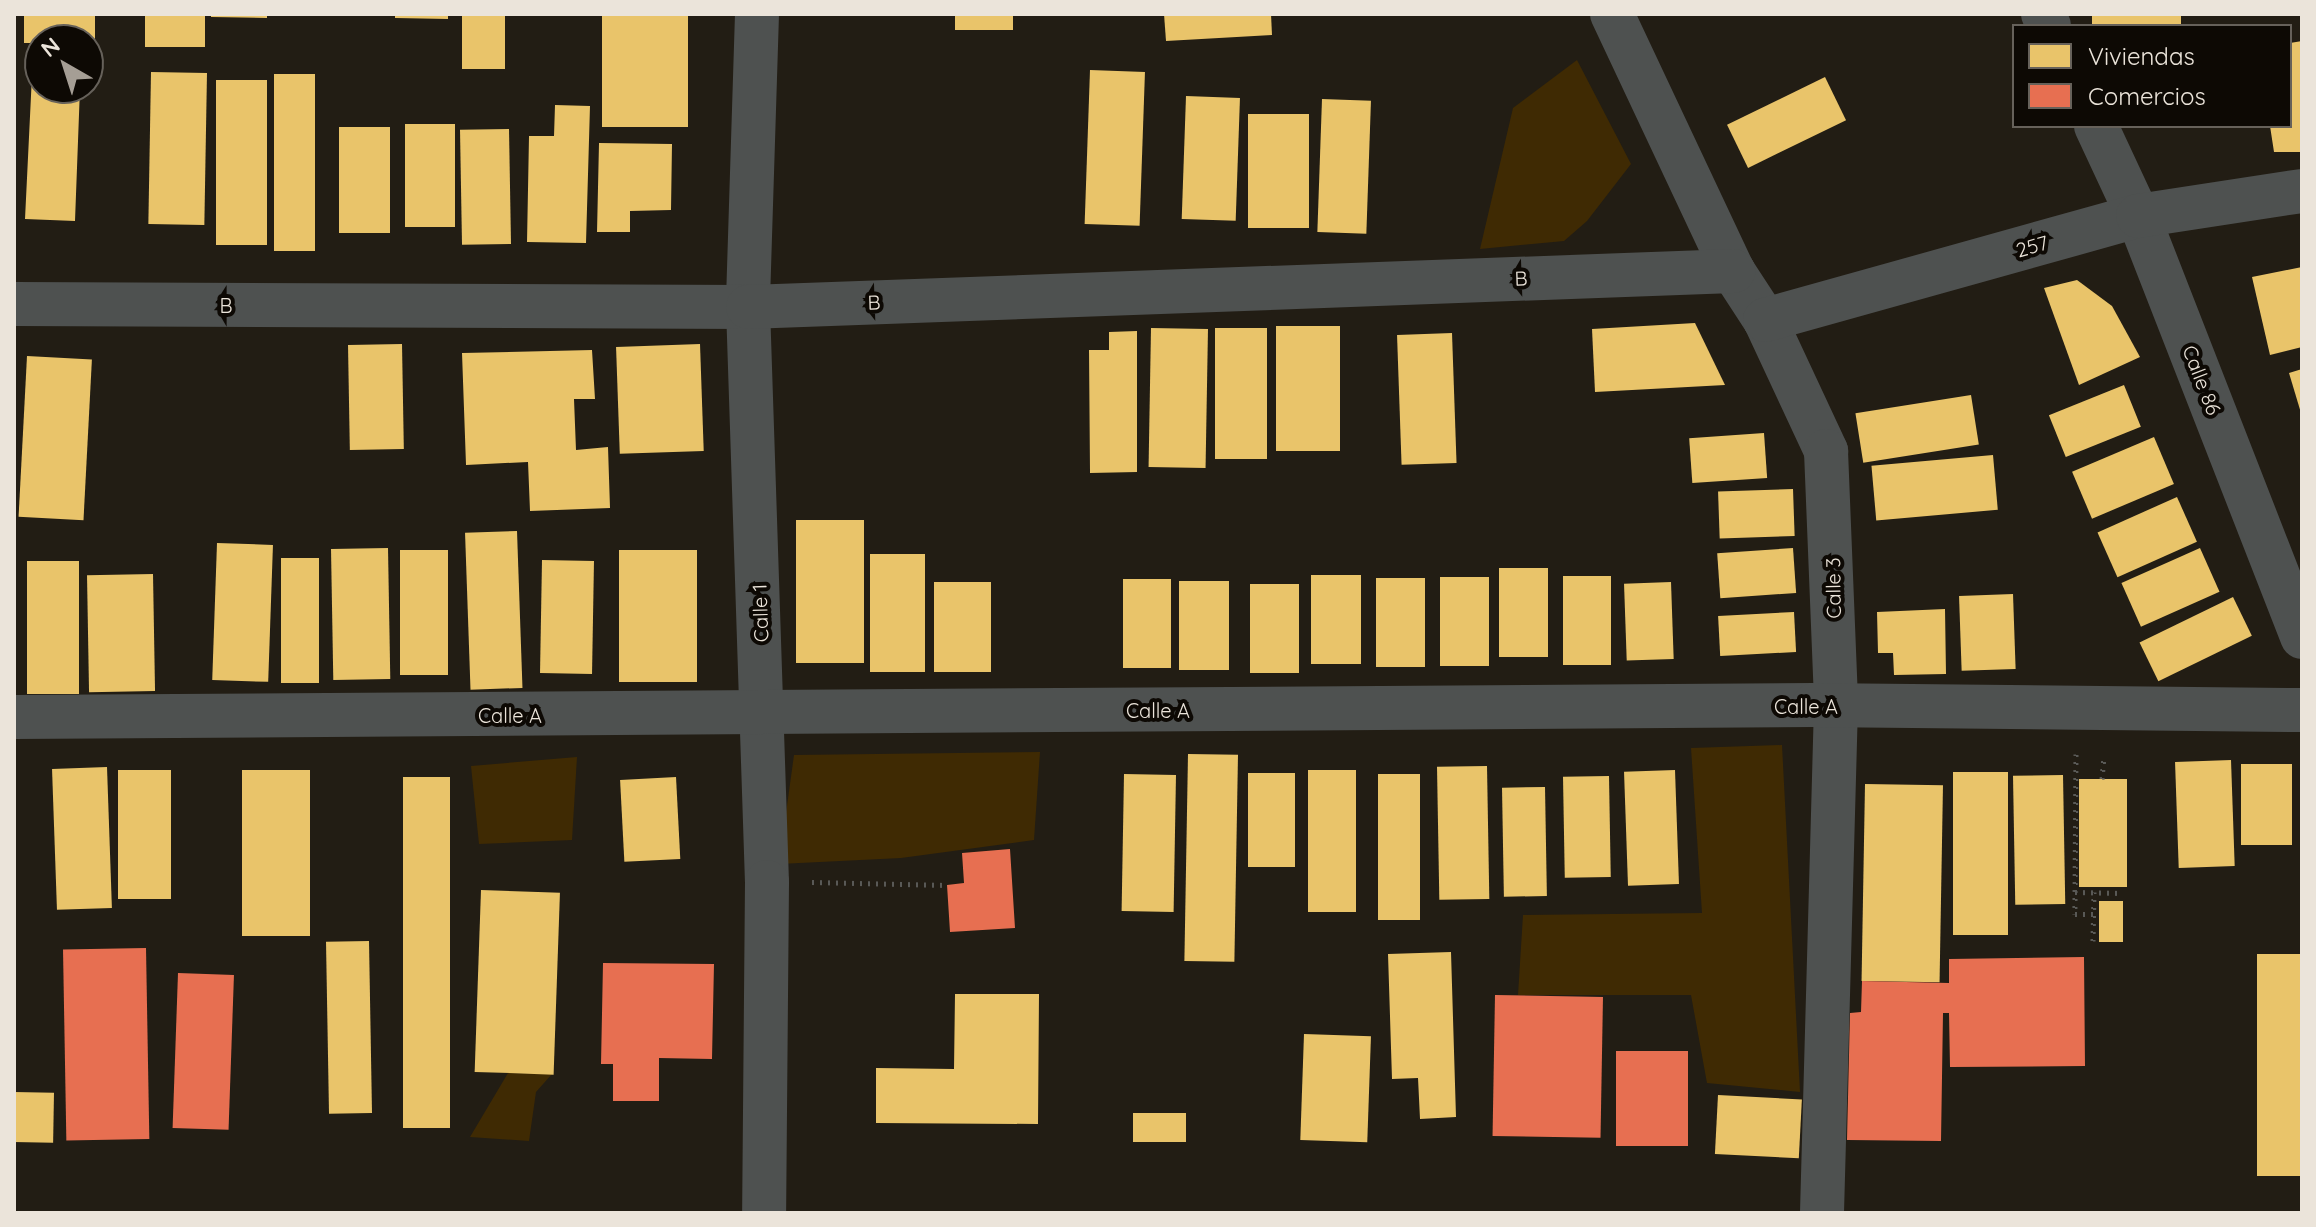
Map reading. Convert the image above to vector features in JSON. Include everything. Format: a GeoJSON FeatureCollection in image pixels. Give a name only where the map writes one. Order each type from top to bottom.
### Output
{"type":"FeatureCollection","features":[{"type":"Feature","properties":{"kind":"street","name":"Calle 1"},"geometry":{"type":"LineString","coordinates":[[757,14],[748,307],[767,882],[764,1213]]}},
{"type":"Feature","properties":{"kind":"street","name":"Calle 3"},"geometry":{"type":"LineString","coordinates":[[1612,14],[1733,271],[1765,320],[1826,451],[1836,705],[1822,1213]]}},
{"type":"Feature","properties":{"kind":"street","name":"Calle 86"},"geometry":{"type":"LineString","coordinates":[[2097,128],[2138,216],[2302,637]]}},
{"type":"Feature","properties":{"kind":"street","name":"257"},"geometry":{"type":"LineString","coordinates":[[1765,320],[2138,216],[2302,191]]}},
{"type":"Feature","properties":{"kind":"street","name":"B"},"geometry":{"type":"LineString","coordinates":[[14,304],[748,307],[1733,271]]}},
{"type":"Feature","properties":{"kind":"street","name":"Calle A"},"geometry":{"type":"LineString","coordinates":[[14,717],[1836,705],[2302,710]]}},
{"type":"Feature","properties":{"kind":"path"},"geometry":{"type":"LineString","coordinates":[[2076,709],[2075,914],[2094,914]]}},
{"type":"Feature","properties":{"kind":"path"},"geometry":{"type":"LineString","coordinates":[[767,882],[947,885]]}},
{"type":"Feature","properties":{"kind":"path"},"geometry":{"type":"LineString","coordinates":[[2075,892],[2122,893]]}},
{"type":"Feature","properties":{"kind":"path"},"geometry":{"type":"LineString","coordinates":[[2093,941],[2094,892]]}},
{"type":"Feature","properties":{"kind":"shaded area"},"geometry":{"type":"Polygon","coordinates":[[[1577,60],[1631,164],[1587,221],[1564,241],[1480,249],[1513,108],[1577,60]]]}},
{"type":"Feature","properties":{"kind":"shaded area"},"geometry":{"type":"Polygon","coordinates":[[[1782,745],[1800,1092],[1707,1083],[1691,995],[1518,995],[1523,915],[1702,913],[1691,748],[1782,745]]]}},
{"type":"Feature","properties":{"kind":"shaded area"},"geometry":{"type":"Polygon","coordinates":[[[1040,752],[1034,840],[901,858],[779,864],[794,755],[1040,752]]]}},
{"type":"Feature","properties":{"kind":"shaded area"},"geometry":{"type":"Polygon","coordinates":[[[577,757],[572,840],[479,844],[471,766],[577,757]]]}},
{"type":"Feature","properties":{"kind":"shaded area"},"geometry":{"type":"Polygon","coordinates":[[[508,1073],[552,1074],[536,1092],[529,1141],[470,1137],[508,1073]]]}},
{"type":"Feature","properties":{"kind":"building: Viviendas"},"geometry":{"type":"Polygon","coordinates":[[[24,14],[95,14],[95,24],[24,24],[24,14]]]}},
{"type":"Feature","properties":{"kind":"building: Viviendas"},"geometry":{"type":"Polygon","coordinates":[[[145,14],[205,14],[205,47],[145,47],[145,14]]]}},
{"type":"Feature","properties":{"kind":"building: Viviendas"},"geometry":{"type":"Polygon","coordinates":[[[211,14],[267,14],[267,18],[211,17],[211,14]]]}},
{"type":"Feature","properties":{"kind":"building: Viviendas"},"geometry":{"type":"Polygon","coordinates":[[[395,14],[448,14],[448,19],[395,18],[395,14]]]}},
{"type":"Feature","properties":{"kind":"building: Viviendas"},"geometry":{"type":"Polygon","coordinates":[[[462,14],[505,14],[505,69],[462,69],[462,14]]]}},
{"type":"Feature","properties":{"kind":"building: Viviendas"},"geometry":{"type":"Polygon","coordinates":[[[955,14],[1013,14],[1013,30],[955,30],[955,14]]]}},
{"type":"Feature","properties":{"kind":"building: Viviendas"},"geometry":{"type":"Polygon","coordinates":[[[1164,14],[1271,14],[1272,35],[1166,41],[1164,14]]]}},
{"type":"Feature","properties":{"kind":"building: Viviendas"},"geometry":{"type":"Polygon","coordinates":[[[2092,14],[2181,14],[2181,24],[2092,24],[2092,14]]]}},
{"type":"Feature","properties":{"kind":"building: Viviendas"},"geometry":{"type":"Polygon","coordinates":[[[602,15],[688,15],[688,127],[602,127],[602,15]]]}},
{"type":"Feature","properties":{"kind":"building: Viviendas"},"geometry":{"type":"Polygon","coordinates":[[[2302,41],[2302,152],[2274,152],[2270,128],[2292,128],[2292,43],[2302,41]]]}},
{"type":"Feature","properties":{"kind":"building: Viviendas"},"geometry":{"type":"Polygon","coordinates":[[[1090,70],[1145,72],[1140,226],[1085,224],[1090,70]]]}},
{"type":"Feature","properties":{"kind":"building: Viviendas"},"geometry":{"type":"Polygon","coordinates":[[[151,72],[207,73],[204,225],[148,224],[151,72]]]}},
{"type":"Feature","properties":{"kind":"building: Viviendas"},"geometry":{"type":"Polygon","coordinates":[[[274,74],[315,74],[315,251],[274,251],[274,74]]]}},
{"type":"Feature","properties":{"kind":"building: Viviendas"},"geometry":{"type":"Polygon","coordinates":[[[1825,77],[1846,120],[1748,168],[1727,125],[1825,77]]]}},
{"type":"Feature","properties":{"kind":"building: Viviendas"},"geometry":{"type":"Polygon","coordinates":[[[216,80],[267,80],[267,245],[216,245],[216,80]]]}},
{"type":"Feature","properties":{"kind":"building: Viviendas"},"geometry":{"type":"Polygon","coordinates":[[[1186,96],[1240,98],[1236,221],[1182,219],[1186,96]]]}},
{"type":"Feature","properties":{"kind":"building: Viviendas"},"geometry":{"type":"Polygon","coordinates":[[[1322,99],[1371,101],[1366,234],[1317,232],[1322,99]]]}},
{"type":"Feature","properties":{"kind":"building: Viviendas"},"geometry":{"type":"Polygon","coordinates":[[[31,104],[79,104],[75,221],[25,219],[31,104]]]}},
{"type":"Feature","properties":{"kind":"building: Viviendas"},"geometry":{"type":"Polygon","coordinates":[[[555,105],[590,106],[586,243],[527,242],[529,136],[554,136],[555,105]]]}},
{"type":"Feature","properties":{"kind":"building: Viviendas"},"geometry":{"type":"Polygon","coordinates":[[[1248,114],[1309,114],[1309,228],[1248,228],[1248,114]]]}},
{"type":"Feature","properties":{"kind":"building: Viviendas"},"geometry":{"type":"Polygon","coordinates":[[[405,124],[455,124],[455,227],[405,227],[405,124]]]}},
{"type":"Feature","properties":{"kind":"building: Viviendas"},"geometry":{"type":"Polygon","coordinates":[[[339,127],[390,127],[390,233],[339,233],[339,127]]]}},
{"type":"Feature","properties":{"kind":"building: Viviendas"},"geometry":{"type":"Polygon","coordinates":[[[509,129],[511,244],[462,245],[460,130],[509,129]]]}},
{"type":"Feature","properties":{"kind":"building: Viviendas"},"geometry":{"type":"Polygon","coordinates":[[[599,143],[672,144],[671,210],[630,211],[630,232],[597,232],[599,143]]]}},
{"type":"Feature","properties":{"kind":"building: Viviendas"},"geometry":{"type":"Polygon","coordinates":[[[2302,267],[2302,347],[2270,355],[2252,277],[2302,267]]]}},
{"type":"Feature","properties":{"kind":"building: Viviendas"},"geometry":{"type":"Polygon","coordinates":[[[2077,280],[2112,306],[2140,357],[2079,385],[2044,288],[2077,280]]]}},
{"type":"Feature","properties":{"kind":"building: Viviendas"},"geometry":{"type":"Polygon","coordinates":[[[1695,323],[1725,385],[1595,392],[1592,329],[1695,323]]]}},
{"type":"Feature","properties":{"kind":"building: Viviendas"},"geometry":{"type":"Polygon","coordinates":[[[1276,326],[1340,326],[1340,451],[1276,451],[1276,326]]]}},
{"type":"Feature","properties":{"kind":"building: Viviendas"},"geometry":{"type":"Polygon","coordinates":[[[1151,328],[1208,329],[1206,468],[1149,467],[1151,328]]]}},
{"type":"Feature","properties":{"kind":"building: Viviendas"},"geometry":{"type":"Polygon","coordinates":[[[1215,328],[1267,328],[1267,459],[1215,459],[1215,328]]]}},
{"type":"Feature","properties":{"kind":"building: Viviendas"},"geometry":{"type":"Polygon","coordinates":[[[1137,331],[1137,472],[1090,473],[1089,350],[1109,350],[1109,332],[1137,331]]]}},
{"type":"Feature","properties":{"kind":"building: Viviendas"},"geometry":{"type":"Polygon","coordinates":[[[1452,333],[1457,463],[1402,465],[1397,335],[1452,333]]]}},
{"type":"Feature","properties":{"kind":"building: Viviendas"},"geometry":{"type":"Polygon","coordinates":[[[402,344],[404,449],[350,450],[348,345],[402,344]]]}},
{"type":"Feature","properties":{"kind":"building: Viviendas"},"geometry":{"type":"Polygon","coordinates":[[[700,344],[704,451],[620,454],[616,347],[700,344]]]}},
{"type":"Feature","properties":{"kind":"building: Viviendas"},"geometry":{"type":"Polygon","coordinates":[[[592,350],[595,399],[574,399],[576,450],[608,447],[610,508],[530,511],[528,462],[466,465],[462,353],[592,350]]]}},
{"type":"Feature","properties":{"kind":"building: Viviendas"},"geometry":{"type":"Polygon","coordinates":[[[27,356],[92,359],[83,520],[19,517],[27,356]]]}},
{"type":"Feature","properties":{"kind":"building: Viviendas"},"geometry":{"type":"Polygon","coordinates":[[[2302,369],[2302,413],[2301,413],[2289,373],[2302,369]]]}},
{"type":"Feature","properties":{"kind":"building: Viviendas"},"geometry":{"type":"Polygon","coordinates":[[[2124,385],[2141,427],[2066,457],[2049,415],[2124,385]]]}},
{"type":"Feature","properties":{"kind":"building: Viviendas"},"geometry":{"type":"Polygon","coordinates":[[[1971,395],[1979,444],[1863,463],[1855,413],[1971,395]]]}},
{"type":"Feature","properties":{"kind":"building: Viviendas"},"geometry":{"type":"Polygon","coordinates":[[[1764,433],[1767,478],[1692,483],[1689,438],[1764,433]]]}},
{"type":"Feature","properties":{"kind":"building: Viviendas"},"geometry":{"type":"Polygon","coordinates":[[[2154,437],[2174,484],[2092,519],[2072,472],[2154,437]]]}},
{"type":"Feature","properties":{"kind":"building: Viviendas"},"geometry":{"type":"Polygon","coordinates":[[[1993,455],[1998,510],[1876,520],[1871,466],[1993,455]]]}},
{"type":"Feature","properties":{"kind":"building: Viviendas"},"geometry":{"type":"Polygon","coordinates":[[[1793,489],[1795,536],[1720,539],[1718,492],[1793,489]]]}},
{"type":"Feature","properties":{"kind":"building: Viviendas"},"geometry":{"type":"Polygon","coordinates":[[[2177,497],[2197,542],[2117,577],[2098,532],[2177,497]]]}},
{"type":"Feature","properties":{"kind":"building: Viviendas"},"geometry":{"type":"Polygon","coordinates":[[[796,520],[864,520],[864,663],[796,663],[796,520]]]}},
{"type":"Feature","properties":{"kind":"building: Viviendas"},"geometry":{"type":"Polygon","coordinates":[[[517,531],[522,688],[471,690],[465,533],[517,531]]]}},
{"type":"Feature","properties":{"kind":"building: Viviendas"},"geometry":{"type":"Polygon","coordinates":[[[217,543],[273,545],[268,682],[212,680],[217,543]]]}},
{"type":"Feature","properties":{"kind":"building: Viviendas"},"geometry":{"type":"Polygon","coordinates":[[[388,548],[390,679],[333,680],[331,549],[388,548]]]}},
{"type":"Feature","properties":{"kind":"building: Viviendas"},"geometry":{"type":"Polygon","coordinates":[[[1793,548],[1796,593],[1720,598],[1717,553],[1793,548]]]}},
{"type":"Feature","properties":{"kind":"building: Viviendas"},"geometry":{"type":"Polygon","coordinates":[[[2200,548],[2220,592],[2141,627],[2121,583],[2200,548]]]}},
{"type":"Feature","properties":{"kind":"building: Viviendas"},"geometry":{"type":"Polygon","coordinates":[[[400,550],[448,550],[448,675],[400,675],[400,550]]]}},
{"type":"Feature","properties":{"kind":"building: Viviendas"},"geometry":{"type":"Polygon","coordinates":[[[619,550],[697,550],[697,682],[619,682],[619,550]]]}},
{"type":"Feature","properties":{"kind":"building: Viviendas"},"geometry":{"type":"Polygon","coordinates":[[[870,554],[925,554],[925,672],[870,672],[870,554]]]}},
{"type":"Feature","properties":{"kind":"building: Viviendas"},"geometry":{"type":"Polygon","coordinates":[[[281,558],[319,558],[319,683],[281,683],[281,558]]]}},
{"type":"Feature","properties":{"kind":"building: Viviendas"},"geometry":{"type":"Polygon","coordinates":[[[542,560],[594,561],[592,674],[540,673],[542,560]]]}},
{"type":"Feature","properties":{"kind":"building: Viviendas"},"geometry":{"type":"Polygon","coordinates":[[[27,561],[79,561],[79,694],[27,694],[27,561]]]}},
{"type":"Feature","properties":{"kind":"building: Viviendas"},"geometry":{"type":"Polygon","coordinates":[[[1499,568],[1548,568],[1548,657],[1499,657],[1499,568]]]}},
{"type":"Feature","properties":{"kind":"building: Viviendas"},"geometry":{"type":"Polygon","coordinates":[[[153,574],[155,691],[89,692],[87,575],[153,574]]]}},
{"type":"Feature","properties":{"kind":"building: Viviendas"},"geometry":{"type":"Polygon","coordinates":[[[1311,575],[1361,575],[1361,664],[1311,664],[1311,575]]]}},
{"type":"Feature","properties":{"kind":"building: Viviendas"},"geometry":{"type":"Polygon","coordinates":[[[1563,576],[1611,576],[1611,665],[1563,665],[1563,576]]]}},
{"type":"Feature","properties":{"kind":"building: Viviendas"},"geometry":{"type":"Polygon","coordinates":[[[1440,577],[1489,577],[1489,666],[1440,666],[1440,577]]]}},
{"type":"Feature","properties":{"kind":"building: Viviendas"},"geometry":{"type":"Polygon","coordinates":[[[1376,578],[1425,578],[1425,667],[1376,667],[1376,578]]]}},
{"type":"Feature","properties":{"kind":"building: Viviendas"},"geometry":{"type":"Polygon","coordinates":[[[1123,579],[1171,579],[1171,668],[1123,668],[1123,579]]]}},
{"type":"Feature","properties":{"kind":"building: Viviendas"},"geometry":{"type":"Polygon","coordinates":[[[1179,581],[1229,581],[1229,670],[1179,670],[1179,581]]]}},
{"type":"Feature","properties":{"kind":"building: Viviendas"},"geometry":{"type":"Polygon","coordinates":[[[934,582],[991,582],[991,672],[934,672],[934,582]]]}},
{"type":"Feature","properties":{"kind":"building: Viviendas"},"geometry":{"type":"Polygon","coordinates":[[[1671,582],[1674,659],[1627,661],[1624,584],[1671,582]]]}},
{"type":"Feature","properties":{"kind":"building: Viviendas"},"geometry":{"type":"Polygon","coordinates":[[[1250,584],[1299,584],[1299,673],[1250,673],[1250,584]]]}},
{"type":"Feature","properties":{"kind":"building: Viviendas"},"geometry":{"type":"Polygon","coordinates":[[[2013,594],[2016,669],[1962,671],[1959,596],[2013,594]]]}},
{"type":"Feature","properties":{"kind":"building: Viviendas"},"geometry":{"type":"Polygon","coordinates":[[[2233,597],[2252,636],[2158,681],[2140,643],[2233,597]]]}},
{"type":"Feature","properties":{"kind":"building: Viviendas"},"geometry":{"type":"Polygon","coordinates":[[[1945,609],[1946,674],[1894,675],[1893,653],[1878,653],[1877,612],[1945,609]]]}},
{"type":"Feature","properties":{"kind":"building: Viviendas"},"geometry":{"type":"Polygon","coordinates":[[[1794,612],[1796,652],[1720,656],[1718,616],[1794,612]]]}},
{"type":"Feature","properties":{"kind":"building: Viviendas"},"geometry":{"type":"Polygon","coordinates":[[[1188,754],[1238,755],[1234,962],[1184,961],[1188,754]]]}},
{"type":"Feature","properties":{"kind":"building: Viviendas"},"geometry":{"type":"Polygon","coordinates":[[[2231,760],[2235,866],[2179,868],[2175,762],[2231,760]]]}},
{"type":"Feature","properties":{"kind":"building: Viviendas"},"geometry":{"type":"Polygon","coordinates":[[[2241,764],[2292,764],[2292,845],[2241,845],[2241,764]]]}},
{"type":"Feature","properties":{"kind":"building: Viviendas"},"geometry":{"type":"Polygon","coordinates":[[[1487,766],[1489,899],[1439,900],[1437,767],[1487,766]]]}},
{"type":"Feature","properties":{"kind":"building: Viviendas"},"geometry":{"type":"Polygon","coordinates":[[[107,767],[112,908],[57,910],[52,769],[107,767]]]}},
{"type":"Feature","properties":{"kind":"building: Viviendas"},"geometry":{"type":"Polygon","coordinates":[[[118,770],[171,770],[171,899],[118,899],[118,770]]]}},
{"type":"Feature","properties":{"kind":"building: Viviendas"},"geometry":{"type":"Polygon","coordinates":[[[242,770],[310,770],[310,936],[242,936],[242,770]]]}},
{"type":"Feature","properties":{"kind":"building: Viviendas"},"geometry":{"type":"Polygon","coordinates":[[[1308,770],[1356,770],[1356,912],[1308,912],[1308,770]]]}},
{"type":"Feature","properties":{"kind":"building: Viviendas"},"geometry":{"type":"Polygon","coordinates":[[[1675,770],[1679,884],[1628,886],[1624,772],[1675,770]]]}},
{"type":"Feature","properties":{"kind":"building: Viviendas"},"geometry":{"type":"Polygon","coordinates":[[[1953,772],[2008,772],[2008,935],[1953,935],[1953,772]]]}},
{"type":"Feature","properties":{"kind":"building: Viviendas"},"geometry":{"type":"Polygon","coordinates":[[[1248,773],[1295,773],[1295,867],[1248,867],[1248,773]]]}},
{"type":"Feature","properties":{"kind":"building: Viviendas"},"geometry":{"type":"Polygon","coordinates":[[[1124,774],[1176,775],[1174,912],[1122,911],[1124,774]]]}},
{"type":"Feature","properties":{"kind":"building: Viviendas"},"geometry":{"type":"Polygon","coordinates":[[[1378,774],[1420,774],[1420,920],[1378,920],[1378,774]]]}},
{"type":"Feature","properties":{"kind":"building: Viviendas"},"geometry":{"type":"Polygon","coordinates":[[[2063,775],[2065,904],[2015,905],[2013,776],[2063,775]]]}},
{"type":"Feature","properties":{"kind":"building: Viviendas"},"geometry":{"type":"Polygon","coordinates":[[[1609,776],[1611,877],[1565,878],[1563,777],[1609,776]]]}},
{"type":"Feature","properties":{"kind":"building: Viviendas"},"geometry":{"type":"Polygon","coordinates":[[[403,777],[450,777],[450,1128],[403,1128],[403,777]]]}},
{"type":"Feature","properties":{"kind":"building: Viviendas"},"geometry":{"type":"Polygon","coordinates":[[[676,777],[680,859],[624,862],[620,780],[676,777]]]}},
{"type":"Feature","properties":{"kind":"building: Viviendas"},"geometry":{"type":"Polygon","coordinates":[[[2079,779],[2127,779],[2127,887],[2079,887],[2079,779]]]}},
{"type":"Feature","properties":{"kind":"building: Viviendas"},"geometry":{"type":"Polygon","coordinates":[[[1865,784],[1943,785],[1940,982],[1862,981],[1865,784]]]}},
{"type":"Feature","properties":{"kind":"building: Viviendas"},"geometry":{"type":"Polygon","coordinates":[[[1545,787],[1547,896],[1504,897],[1502,788],[1545,787]]]}},
{"type":"Feature","properties":{"kind":"building: Viviendas"},"geometry":{"type":"Polygon","coordinates":[[[481,890],[560,893],[554,1075],[475,1072],[481,890]]]}},
{"type":"Feature","properties":{"kind":"building: Viviendas"},"geometry":{"type":"Polygon","coordinates":[[[2099,901],[2123,901],[2123,942],[2099,942],[2099,901]]]}},
{"type":"Feature","properties":{"kind":"building: Viviendas"},"geometry":{"type":"Polygon","coordinates":[[[369,941],[372,1113],[329,1114],[326,942],[369,941]]]}},
{"type":"Feature","properties":{"kind":"building: Viviendas"},"geometry":{"type":"Polygon","coordinates":[[[1451,952],[1456,1117],[1420,1119],[1418,1078],[1392,1079],[1388,954],[1451,952]]]}},
{"type":"Feature","properties":{"kind":"building: Viviendas"},"geometry":{"type":"Polygon","coordinates":[[[2257,954],[2302,954],[2302,1176],[2257,1176],[2257,954]]]}},
{"type":"Feature","properties":{"kind":"building: Viviendas"},"geometry":{"type":"Polygon","coordinates":[[[955,994],[1039,994],[1038,1124],[876,1123],[876,1068],[954,1069],[955,994]]]}},
{"type":"Feature","properties":{"kind":"building: Viviendas"},"geometry":{"type":"Polygon","coordinates":[[[1304,1034],[1371,1036],[1367,1142],[1300,1140],[1304,1034]]]}},
{"type":"Feature","properties":{"kind":"building: Viviendas"},"geometry":{"type":"Polygon","coordinates":[[[14,1092],[54,1093],[53,1143],[14,1142],[14,1092]]]}},
{"type":"Feature","properties":{"kind":"building: Viviendas"},"geometry":{"type":"Polygon","coordinates":[[[1718,1095],[1802,1099],[1799,1158],[1715,1154],[1718,1095]]]}},
{"type":"Feature","properties":{"kind":"building: Viviendas"},"geometry":{"type":"Polygon","coordinates":[[[1133,1113],[1186,1113],[1186,1142],[1133,1142],[1133,1113]]]}},
{"type":"Feature","properties":{"kind":"building: Comercios"},"geometry":{"type":"Polygon","coordinates":[[[1010,849],[1015,928],[950,932],[947,885],[964,883],[962,853],[1010,849]]]}},
{"type":"Feature","properties":{"kind":"building: Comercios"},"geometry":{"type":"Polygon","coordinates":[[[146,948],[149,1139],[66,1140],[63,949],[146,948]]]}},
{"type":"Feature","properties":{"kind":"building: Comercios"},"geometry":{"type":"Polygon","coordinates":[[[2084,957],[2085,1066],[1950,1067],[1949,1013],[1943,1013],[1941,1141],[1847,1140],[1850,1013],[1861,1012],[1862,981],[1949,983],[1949,959],[2084,957]]]}},
{"type":"Feature","properties":{"kind":"building: Comercios"},"geometry":{"type":"Polygon","coordinates":[[[603,963],[714,964],[712,1059],[659,1058],[659,1101],[613,1101],[613,1064],[601,1064],[603,963]]]}},
{"type":"Feature","properties":{"kind":"building: Comercios"},"geometry":{"type":"Polygon","coordinates":[[[178,973],[234,975],[229,1130],[173,1128],[178,973]]]}},
{"type":"Feature","properties":{"kind":"building: Comercios"},"geometry":{"type":"Polygon","coordinates":[[[1495,995],[1603,997],[1601,1138],[1493,1136],[1495,995]]]}},
{"type":"Feature","properties":{"kind":"building: Comercios"},"geometry":{"type":"Polygon","coordinates":[[[1616,1051],[1688,1051],[1688,1146],[1616,1146],[1616,1051]]]}}]}
